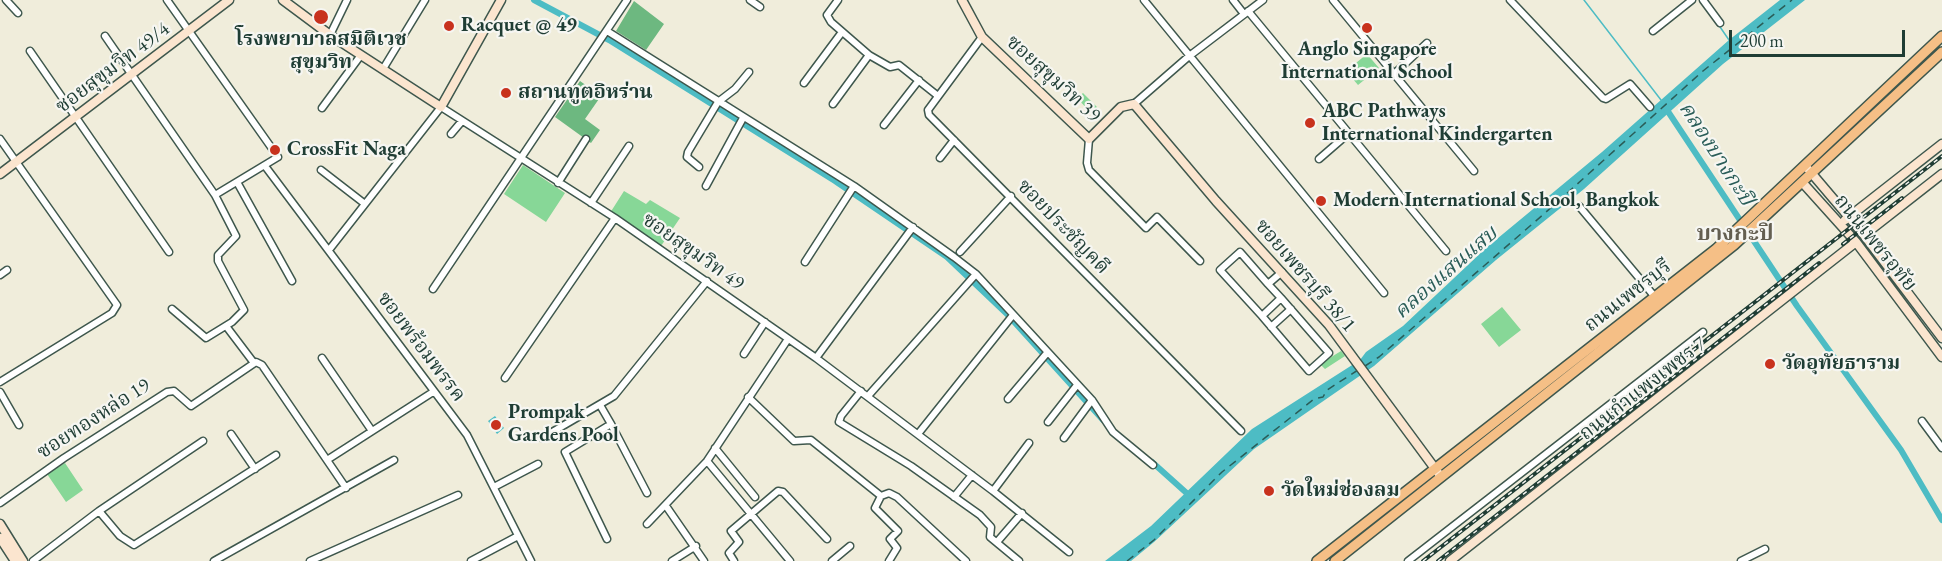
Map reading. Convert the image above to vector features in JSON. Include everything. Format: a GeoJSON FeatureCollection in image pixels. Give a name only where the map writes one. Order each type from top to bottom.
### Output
{"type":"FeatureCollection","features":[{"type":"Feature","properties":{"kind":"main road","name":"ถนนเพชรบุรี"},"geometry":{"type":"LineString","coordinates":[[1335,561],[1802,182],[1808,170],[1942,36]]}},
{"type":"Feature","properties":{"kind":"main road","name":"ถนนเพชรบุรี"},"geometry":{"type":"LineString","coordinates":[[1317,561],[1436,468],[1614,336],[1655,297],[1744,230],[1808,170],[1942,52]]}},
{"type":"Feature","properties":{"kind":"street"},"geometry":{"type":"LineString","coordinates":[[6,0],[18,13]]}},
{"type":"Feature","properties":{"kind":"street"},"geometry":{"type":"LineString","coordinates":[[167,0],[277,156],[277,159],[215,195]]}},
{"type":"Feature","properties":{"kind":"street","name":"ซอยสุขุมวิท 49/4"},"geometry":{"type":"LineString","coordinates":[[0,174],[229,0]]}},
{"type":"Feature","properties":{"kind":"street","name":"ซอยสุขุมวิท 49"},"geometry":{"type":"LineString","coordinates":[[283,0],[361,56],[615,218],[707,281],[868,396],[1022,513],[1069,552]]}},
{"type":"Feature","properties":{"kind":"street"},"geometry":{"type":"LineString","coordinates":[[330,35],[347,0]]}},
{"type":"Feature","properties":{"kind":"street"},"geometry":{"type":"LineString","coordinates":[[383,69],[425,0]]}},
{"type":"Feature","properties":{"kind":"street"},"geometry":{"type":"LineString","coordinates":[[329,250],[441,107],[501,0]]}},
{"type":"Feature","properties":{"kind":"street"},"geometry":{"type":"LineString","coordinates":[[433,289],[627,0]]}},
{"type":"Feature","properties":{"kind":"street"},"geometry":{"type":"LineString","coordinates":[[750,0],[760,7]]}},
{"type":"Feature","properties":{"kind":"street"},"geometry":{"type":"LineString","coordinates":[[838,0],[827,18],[870,55],[890,67],[899,65],[938,96],[982,37]]}},
{"type":"Feature","properties":{"kind":"street","name":"ซอยสุขุมวิท 39"},"geometry":{"type":"LineString","coordinates":[[962,0],[982,37],[1089,139],[1121,107],[1134,104]]}},
{"type":"Feature","properties":{"kind":"street"},"geometry":{"type":"LineString","coordinates":[[1144,0],[1188,57],[1384,293]]}},
{"type":"Feature","properties":{"kind":"street"},"geometry":{"type":"LineString","coordinates":[[1233,0],[1446,251]]}},
{"type":"Feature","properties":{"kind":"street"},"geometry":{"type":"LineString","coordinates":[[1134,104],[1188,57],[1263,0]]}},
{"type":"Feature","properties":{"kind":"street"},"geometry":{"type":"LineString","coordinates":[[1333,0],[1474,171]]}},
{"type":"Feature","properties":{"kind":"street"},"geometry":{"type":"LineString","coordinates":[[1510,0],[1603,98],[1630,84],[1650,107]]}},
{"type":"Feature","properties":{"kind":"street"},"geometry":{"type":"LineString","coordinates":[[1653,31],[1692,0]]}},
{"type":"Feature","properties":{"kind":"street"},"geometry":{"type":"LineString","coordinates":[[1703,0],[1720,23]]}},
{"type":"Feature","properties":{"kind":"street"},"geometry":{"type":"LineString","coordinates":[[607,31],[854,186],[976,274],[1092,400],[1113,432],[1153,465]]}},
{"type":"Feature","properties":{"kind":"street"},"geometry":{"type":"LineString","coordinates":[[804,83],[842,32]]}},
{"type":"Feature","properties":{"kind":"street"},"geometry":{"type":"LineString","coordinates":[[105,36],[215,195],[236,236],[218,255],[218,261],[244,310],[226,326],[206,338],[172,309]]}},
{"type":"Feature","properties":{"kind":"street"},"geometry":{"type":"LineString","coordinates":[[1394,74],[1427,43]]}},
{"type":"Feature","properties":{"kind":"street"},"geometry":{"type":"LineString","coordinates":[[30,51],[169,252]]}},
{"type":"Feature","properties":{"kind":"street"},"geometry":{"type":"LineString","coordinates":[[833,105],[870,55]]}},
{"type":"Feature","properties":{"kind":"street"},"geometry":{"type":"LineString","coordinates":[[322,108],[361,56]]}},
{"type":"Feature","properties":{"kind":"street"},"geometry":{"type":"LineString","coordinates":[[699,167],[687,155],[718,102],[735,89],[749,72]]}},
{"type":"Feature","properties":{"kind":"street"},"geometry":{"type":"LineString","coordinates":[[884,125],[919,80]]}},
{"type":"Feature","properties":{"kind":"street","name":"ซอยประชัญคดี"},"geometry":{"type":"LineString","coordinates":[[938,96],[928,112],[1241,431]]}},
{"type":"Feature","properties":{"kind":"street","name":"ซอยเพชรบุรี 38/1"},"geometry":{"type":"LineString","coordinates":[[1134,104],[1346,348],[1436,468],[1440,478]]}},
{"type":"Feature","properties":{"kind":"street"},"geometry":{"type":"LineString","coordinates":[[706,186],[743,118]]}},
{"type":"Feature","properties":{"kind":"street"},"geometry":{"type":"LineString","coordinates":[[452,134],[462,121]]}},
{"type":"Feature","properties":{"kind":"street"},"geometry":{"type":"LineString","coordinates":[[1319,159],[1349,134]]}},
{"type":"Feature","properties":{"kind":"street"},"geometry":{"type":"LineString","coordinates":[[0,139],[117,305],[112,313],[0,382]]}},
{"type":"Feature","properties":{"kind":"street"},"geometry":{"type":"LineString","coordinates":[[558,183],[586,139]]}},
{"type":"Feature","properties":{"kind":"street"},"geometry":{"type":"LineString","coordinates":[[1089,139],[1087,163],[1089,170],[1146,228],[1157,217],[1200,261]]}},
{"type":"Feature","properties":{"kind":"street"},"geometry":{"type":"LineString","coordinates":[[940,158],[954,140]]}},
{"type":"Feature","properties":{"kind":"street"},"geometry":{"type":"LineString","coordinates":[[1840,224],[1942,144]]}},
{"type":"Feature","properties":{"kind":"street"},"geometry":{"type":"LineString","coordinates":[[591,203],[629,146]]}},
{"type":"Feature","properties":{"kind":"street","name":"ซอยพร้อมพรรค"},"geometry":{"type":"LineString","coordinates":[[265,166],[467,435],[531,561]]}},
{"type":"Feature","properties":{"kind":"street"},"geometry":{"type":"LineString","coordinates":[[321,170],[364,204]]}},
{"type":"Feature","properties":{"kind":"street","name":"ถนนเพชรอุทัย"},"geometry":{"type":"LineString","coordinates":[[1808,170],[1864,235],[1942,338]]}},
{"type":"Feature","properties":{"kind":"street"},"geometry":{"type":"LineString","coordinates":[[1864,235],[1942,174]]}},
{"type":"Feature","properties":{"kind":"street"},"geometry":{"type":"LineString","coordinates":[[237,182],[292,281]]}},
{"type":"Feature","properties":{"kind":"street","name":"ถนนเพชรอุทัย"},"geometry":{"type":"LineString","coordinates":[[1802,182],[1856,242],[1942,357]]}},
{"type":"Feature","properties":{"kind":"street"},"geometry":{"type":"LineString","coordinates":[[805,262],[854,186]]}},
{"type":"Feature","properties":{"kind":"street"},"geometry":{"type":"LineString","coordinates":[[1817,198],[1817,192],[1825,190]]}},
{"type":"Feature","properties":{"kind":"street"},"geometry":{"type":"LineString","coordinates":[[960,252],[1011,196]]}},
{"type":"Feature","properties":{"kind":"street"},"geometry":{"type":"LineString","coordinates":[[1579,206],[1655,297]]}},
{"type":"Feature","properties":{"kind":"street"},"geometry":{"type":"LineString","coordinates":[[505,378],[615,218]]}},
{"type":"Feature","properties":{"kind":"street"},"geometry":{"type":"LineString","coordinates":[[816,358],[913,227]]}},
{"type":"Feature","properties":{"kind":"street","name":"ถนนกำแพงเพชร 7"},"geometry":{"type":"LineString","coordinates":[[1450,561],[1856,242]]}},
{"type":"Feature","properties":{"kind":"street"},"geometry":{"type":"LineString","coordinates":[[1240,252],[1268,284],[1329,353],[1309,371],[1220,270],[1240,252]]}},
{"type":"Feature","properties":{"kind":"street"},"geometry":{"type":"LineString","coordinates":[[0,275],[7,270]]}},
{"type":"Feature","properties":{"kind":"street"},"geometry":{"type":"LineString","coordinates":[[1268,284],[1282,272]]}},
{"type":"Feature","properties":{"kind":"street"},"geometry":{"type":"LineString","coordinates":[[868,396],[976,274]]}},
{"type":"Feature","properties":{"kind":"street"},"geometry":{"type":"LineString","coordinates":[[542,438],[600,405],[626,384],[707,281]]}},
{"type":"Feature","properties":{"kind":"street"},"geometry":{"type":"LineString","coordinates":[[1262,316],[1281,298]]}},
{"type":"Feature","properties":{"kind":"street"},"geometry":{"type":"LineString","coordinates":[[1271,327],[1291,309]]}},
{"type":"Feature","properties":{"kind":"street"},"geometry":{"type":"LineString","coordinates":[[918,434],[1014,315]]}},
{"type":"Feature","properties":{"kind":"street"},"geometry":{"type":"LineString","coordinates":[[744,354],[765,322]]}},
{"type":"Feature","properties":{"kind":"street"},"geometry":{"type":"LineString","coordinates":[[226,326],[254,363],[262,365],[346,488]]}},
{"type":"Feature","properties":{"kind":"street"},"geometry":{"type":"LineString","coordinates":[[1408,561],[1703,332]]}},
{"type":"Feature","properties":{"kind":"street"},"geometry":{"type":"LineString","coordinates":[[647,524],[707,461],[788,339]]}},
{"type":"Feature","properties":{"kind":"street"},"geometry":{"type":"LineString","coordinates":[[1008,399],[1047,353]]}},
{"type":"Feature","properties":{"kind":"street"},"geometry":{"type":"LineString","coordinates":[[322,358],[372,431]]}},
{"type":"Feature","properties":{"kind":"street","name":"ซอยทองหล่อ 19"},"geometry":{"type":"LineString","coordinates":[[0,503],[64,458],[166,392],[173,390],[191,406],[254,363]]}},
{"type":"Feature","properties":{"kind":"street"},"geometry":{"type":"LineString","coordinates":[[1048,422],[1077,385]]}},
{"type":"Feature","properties":{"kind":"street"},"geometry":{"type":"LineString","coordinates":[[861,391],[841,416],[839,422],[954,497],[990,524],[988,534],[1020,561]]}},
{"type":"Feature","properties":{"kind":"street"},"geometry":{"type":"LineString","coordinates":[[0,392],[19,425]]}},
{"type":"Feature","properties":{"kind":"street"},"geometry":{"type":"LineString","coordinates":[[327,460],[433,392]]}},
{"type":"Feature","properties":{"kind":"street"},"geometry":{"type":"LineString","coordinates":[[748,397],[794,441],[811,440],[880,496]]}},
{"type":"Feature","properties":{"kind":"street"},"geometry":{"type":"LineString","coordinates":[[1064,438],[1092,400]]}},
{"type":"Feature","properties":{"kind":"street"},"geometry":{"type":"LineString","coordinates":[[600,405],[647,493]]}},
{"type":"Feature","properties":{"kind":"street"},"geometry":{"type":"LineString","coordinates":[[1922,421],[1942,448]]}},
{"type":"Feature","properties":{"kind":"street"},"geometry":{"type":"LineString","coordinates":[[607,539],[565,452],[610,424]]}},
{"type":"Feature","properties":{"kind":"street"},"geometry":{"type":"LineString","coordinates":[[231,434],[255,469]]}},
{"type":"Feature","properties":{"kind":"street"},"geometry":{"type":"LineString","coordinates":[[33,561],[99,511],[203,441]]}},
{"type":"Feature","properties":{"kind":"street"},"geometry":{"type":"LineString","coordinates":[[993,491],[1029,443]]}},
{"type":"Feature","properties":{"kind":"street"},"geometry":{"type":"LineString","coordinates":[[715,448],[755,497]]}},
{"type":"Feature","properties":{"kind":"street"},"geometry":{"type":"LineString","coordinates":[[99,511],[120,536],[134,546],[276,455]]}},
{"type":"Feature","properties":{"kind":"street"},"geometry":{"type":"LineString","coordinates":[[214,561],[394,460]]}},
{"type":"Feature","properties":{"kind":"street"},"geometry":{"type":"LineString","coordinates":[[707,461],[790,561]]}},
{"type":"Feature","properties":{"kind":"street"},"geometry":{"type":"LineString","coordinates":[[494,487],[538,464]]}},
{"type":"Feature","properties":{"kind":"street"},"geometry":{"type":"LineString","coordinates":[[954,497],[972,475]]}},
{"type":"Feature","properties":{"kind":"street"},"geometry":{"type":"LineString","coordinates":[[734,561],[729,553],[739,542],[731,531],[753,515],[778,491],[783,492],[827,539]]}},
{"type":"Feature","properties":{"kind":"street"},"geometry":{"type":"LineString","coordinates":[[889,561],[897,548],[891,539],[897,531],[875,508],[880,496],[889,493],[897,497],[966,561]]}},
{"type":"Feature","properties":{"kind":"street"},"geometry":{"type":"LineString","coordinates":[[310,561],[458,495]]}},
{"type":"Feature","properties":{"kind":"street"},"geometry":{"type":"LineString","coordinates":[[666,506],[696,546],[704,561]]}},
{"type":"Feature","properties":{"kind":"street"},"geometry":{"type":"LineString","coordinates":[[997,542],[1022,513]]}},
{"type":"Feature","properties":{"kind":"street"},"geometry":{"type":"LineString","coordinates":[[0,524],[23,561]]}},
{"type":"Feature","properties":{"kind":"street"},"geometry":{"type":"LineString","coordinates":[[471,561],[518,536]]}},
{"type":"Feature","properties":{"kind":"street"},"geometry":{"type":"LineString","coordinates":[[0,538],[15,561]]}},
{"type":"Feature","properties":{"kind":"street"},"geometry":{"type":"LineString","coordinates":[[672,561],[696,546]]}},
{"type":"Feature","properties":{"kind":"street"},"geometry":{"type":"LineString","coordinates":[[832,561],[850,546]]}},
{"type":"Feature","properties":{"kind":"street"},"geometry":{"type":"LineString","coordinates":[[1741,561],[1765,549]]}},
{"type":"Feature","properties":{"kind":"green space"},"geometry":{"type":"Polygon","coordinates":[[[634,1],[664,24],[646,50],[616,31],[634,1]]]}},
{"type":"Feature","properties":{"kind":"green space"},"geometry":{"type":"Polygon","coordinates":[[[1367,54],[1379,68],[1358,85],[1346,71],[1367,54]]]}},
{"type":"Feature","properties":{"kind":"green space"},"geometry":{"type":"Polygon","coordinates":[[[580,81],[601,96],[585,119],[600,130],[591,143],[555,117],[580,81]]]}},
{"type":"Feature","properties":{"kind":"green space"},"geometry":{"type":"Polygon","coordinates":[[[1083,93],[1097,107],[1091,113],[1077,98],[1083,93]]]}},
{"type":"Feature","properties":{"kind":"green space"},"geometry":{"type":"Polygon","coordinates":[[[523,165],[565,193],[546,222],[504,194],[523,165]]]}},
{"type":"Feature","properties":{"kind":"green space"},"geometry":{"type":"Polygon","coordinates":[[[624,191],[646,204],[650,200],[680,218],[661,246],[610,213],[624,191]]]}},
{"type":"Feature","properties":{"kind":"green space"},"geometry":{"type":"Polygon","coordinates":[[[1502,307],[1521,330],[1499,347],[1481,324],[1502,307]]]}},
{"type":"Feature","properties":{"kind":"green space"},"geometry":{"type":"Polygon","coordinates":[[[1341,351],[1345,356],[1325,369],[1320,364],[1341,351]]]}},
{"type":"Feature","properties":{"kind":"green space"},"geometry":{"type":"Polygon","coordinates":[[[65,463],[83,490],[66,502],[47,474],[65,463]]]}},
{"type":"Feature","properties":{"kind":"water"},"geometry":{"type":"Polygon","coordinates":[[[1780,0],[1805,0],[1723,64],[1584,189],[1496,260],[1374,366],[1254,449],[1131,561],[1105,561],[1151,526],[1252,429],[1360,360],[1366,352],[1403,326],[1486,248],[1602,152],[1729,40],[1780,0]]]}},
{"type":"Feature","properties":{"kind":"water","name":"Prompak Gardens Pool"},"geometry":{"type":"Polygon","coordinates":[[[495,416],[504,428],[497,434],[488,421],[495,416]]]}},
{"type":"Feature","properties":{"kind":"waterway"},"geometry":{"type":"LineString","coordinates":[[534,0],[609,40],[835,181],[947,257],[1007,314],[1103,420]]}},
{"type":"Feature","properties":{"kind":"waterway"},"geometry":{"type":"LineString","coordinates":[[1584,0],[1661,100]]}},
{"type":"Feature","properties":{"kind":"waterway"},"geometry":{"type":"LineString","coordinates":[[1718,24],[1729,40]]}},
{"type":"Feature","properties":{"kind":"waterway","name":"คลองบางกะปิ"},"geometry":{"type":"LineString","coordinates":[[1665,107],[1797,306],[1901,450],[1942,520]]}},
{"type":"Feature","properties":{"kind":"waterway"},"geometry":{"type":"LineString","coordinates":[[1152,462],[1191,497]]}},
{"type":"Feature","properties":{"kind":"ferry route"},"geometry":{"type":"LineString","coordinates":[[1365,366],[1379,357],[1545,213],[1703,71],[1792,0]]}},
{"type":"Feature","properties":{"kind":"ferry route"},"geometry":{"type":"LineString","coordinates":[[1127,561],[1154,540],[1222,472],[1314,399],[1323,397],[1327,390],[1358,370]]}},
{"type":"Feature","properties":{"kind":"railway"},"geometry":{"type":"LineString","coordinates":[[1423,561],[1942,156]]}},
{"type":"Feature","properties":{"kind":"railway"},"geometry":{"type":"LineString","coordinates":[[1843,244],[1902,198]]}},
{"type":"Feature","properties":{"kind":"railway"},"geometry":{"type":"LineString","coordinates":[[1438,561],[1819,263]]}},
{"type":"Feature","properties":{"kind":"place","name":"โรงพยาบาลสมิติเวช สุขุมวิท"},"geometry":{"type":"Point","coordinates":[321,17]}},
{"type":"Feature","properties":{"kind":"place","name":"Racquet @ 49"},"geometry":{"type":"Point","coordinates":[449,26]}},
{"type":"Feature","properties":{"kind":"place","name":"Anglo Singapore International School"},"geometry":{"type":"Point","coordinates":[1367,28]}},
{"type":"Feature","properties":{"kind":"place","name":"สถานทูตอิหร่าน"},"geometry":{"type":"Point","coordinates":[506,93]}},
{"type":"Feature","properties":{"kind":"place","name":"ABC Pathways International Kindergarten"},"geometry":{"type":"Point","coordinates":[1310,123]}},
{"type":"Feature","properties":{"kind":"place","name":"CrossFit Naga"},"geometry":{"type":"Point","coordinates":[275,150]}},
{"type":"Feature","properties":{"kind":"place","name":"Modern International School, Bangkok"},"geometry":{"type":"Point","coordinates":[1321,201]}},
{"type":"Feature","properties":{"kind":"place","name":"วัดอุทัยธาราม"},"geometry":{"type":"Point","coordinates":[1770,364]}},
{"type":"Feature","properties":{"kind":"place","name":"Prompak Gardens Pool"},"geometry":{"type":"Point","coordinates":[496,425]}},
{"type":"Feature","properties":{"kind":"place","name":"วัดใหม่ช่องลม"},"geometry":{"type":"Point","coordinates":[1269,491]}},
{"type":"Feature","properties":{"kind":"district","name":"บางกะปิ"},"geometry":{"type":"Point","coordinates":[1735,234]}},
{"type":"Feature","properties":{"kind":"water label","name":"คลองแสนแสบ"},"geometry":{"type":"Point","coordinates":[1446,273]}}]}
